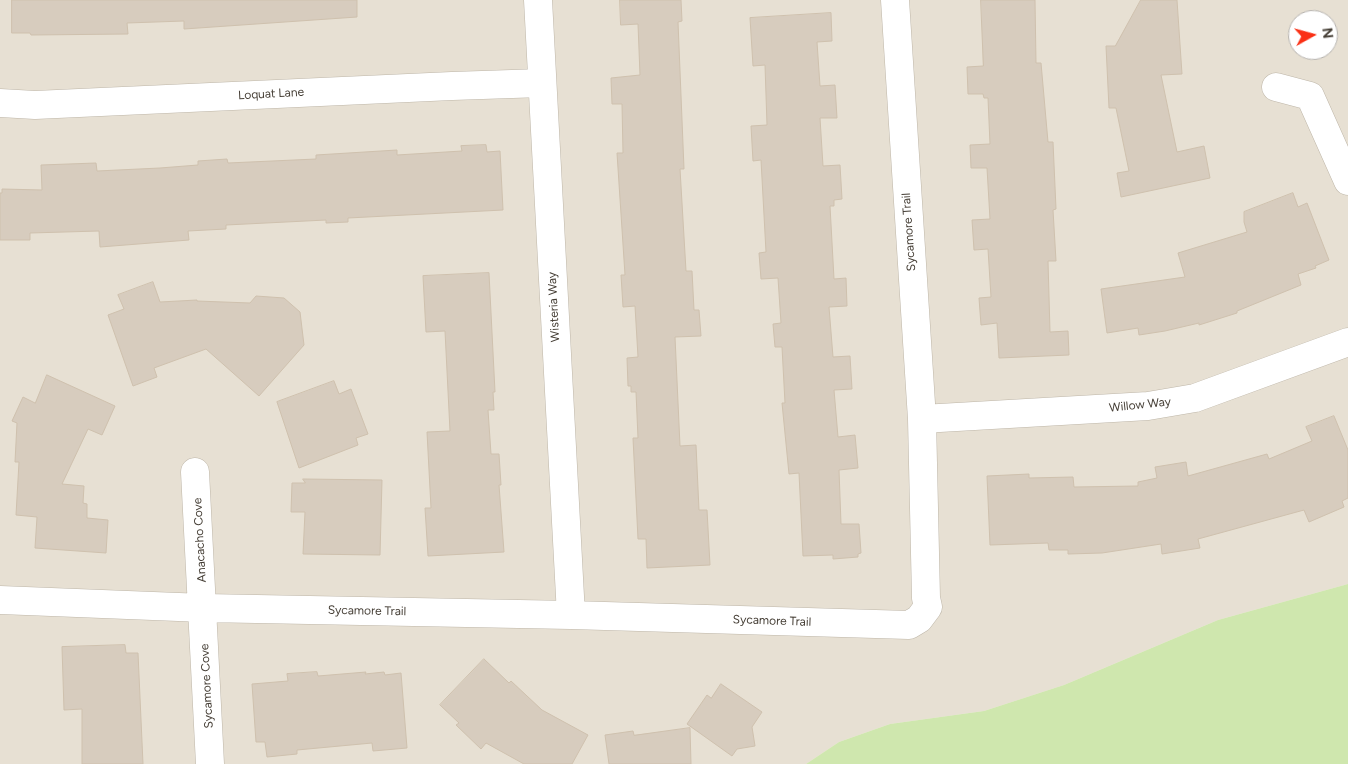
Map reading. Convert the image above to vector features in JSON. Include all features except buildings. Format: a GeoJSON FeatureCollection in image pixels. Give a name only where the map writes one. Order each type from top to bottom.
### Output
{"type":"FeatureCollection","features":[{"type":"Feature","properties":{"kind":"street","name":"Wisteria Way"},"geometry":{"type":"LineString","coordinates":[[538,0],[572,615]]}},
{"type":"Feature","properties":{"kind":"street","name":"Sycamore Trail"},"geometry":{"type":"LineString","coordinates":[[0,600],[204,608],[572,615],[909,625],[919,619],[928,607],[926,598],[922,419],[895,0]]}},
{"type":"Feature","properties":{"kind":"street","name":"Loquat Lane"},"geometry":{"type":"LineString","coordinates":[[0,104],[35,105],[542,83]]}},
{"type":"Feature","properties":{"kind":"street"},"geometry":{"type":"LineString","coordinates":[[1276,87],[1310,96],[1348,182]]}},
{"type":"Feature","properties":{"kind":"street","name":"Willow Way"},"geometry":{"type":"LineString","coordinates":[[922,419],[1148,406],[1195,398],[1348,342]]}},
{"type":"Feature","properties":{"kind":"street","name":"Anacacho Cove"},"geometry":{"type":"LineString","coordinates":[[196,472],[204,608]]}},
{"type":"Feature","properties":{"kind":"street","name":"Sycamore Cove"},"geometry":{"type":"LineString","coordinates":[[204,608],[210,764]]}},
{"type":"Feature","properties":{"kind":"shaded area"},"geometry":{"type":"Polygon","coordinates":[[[0,0],[1348,0],[1348,584],[1218,620],[1064,685],[984,711],[890,724],[839,742],[806,764],[0,764],[0,0]]]}},
{"type":"Feature","properties":{"kind":"green space"},"geometry":{"type":"Polygon","coordinates":[[[1348,584],[1348,764],[806,764],[839,742],[890,724],[984,711],[1064,685],[1218,620],[1348,584]]]}}]}
